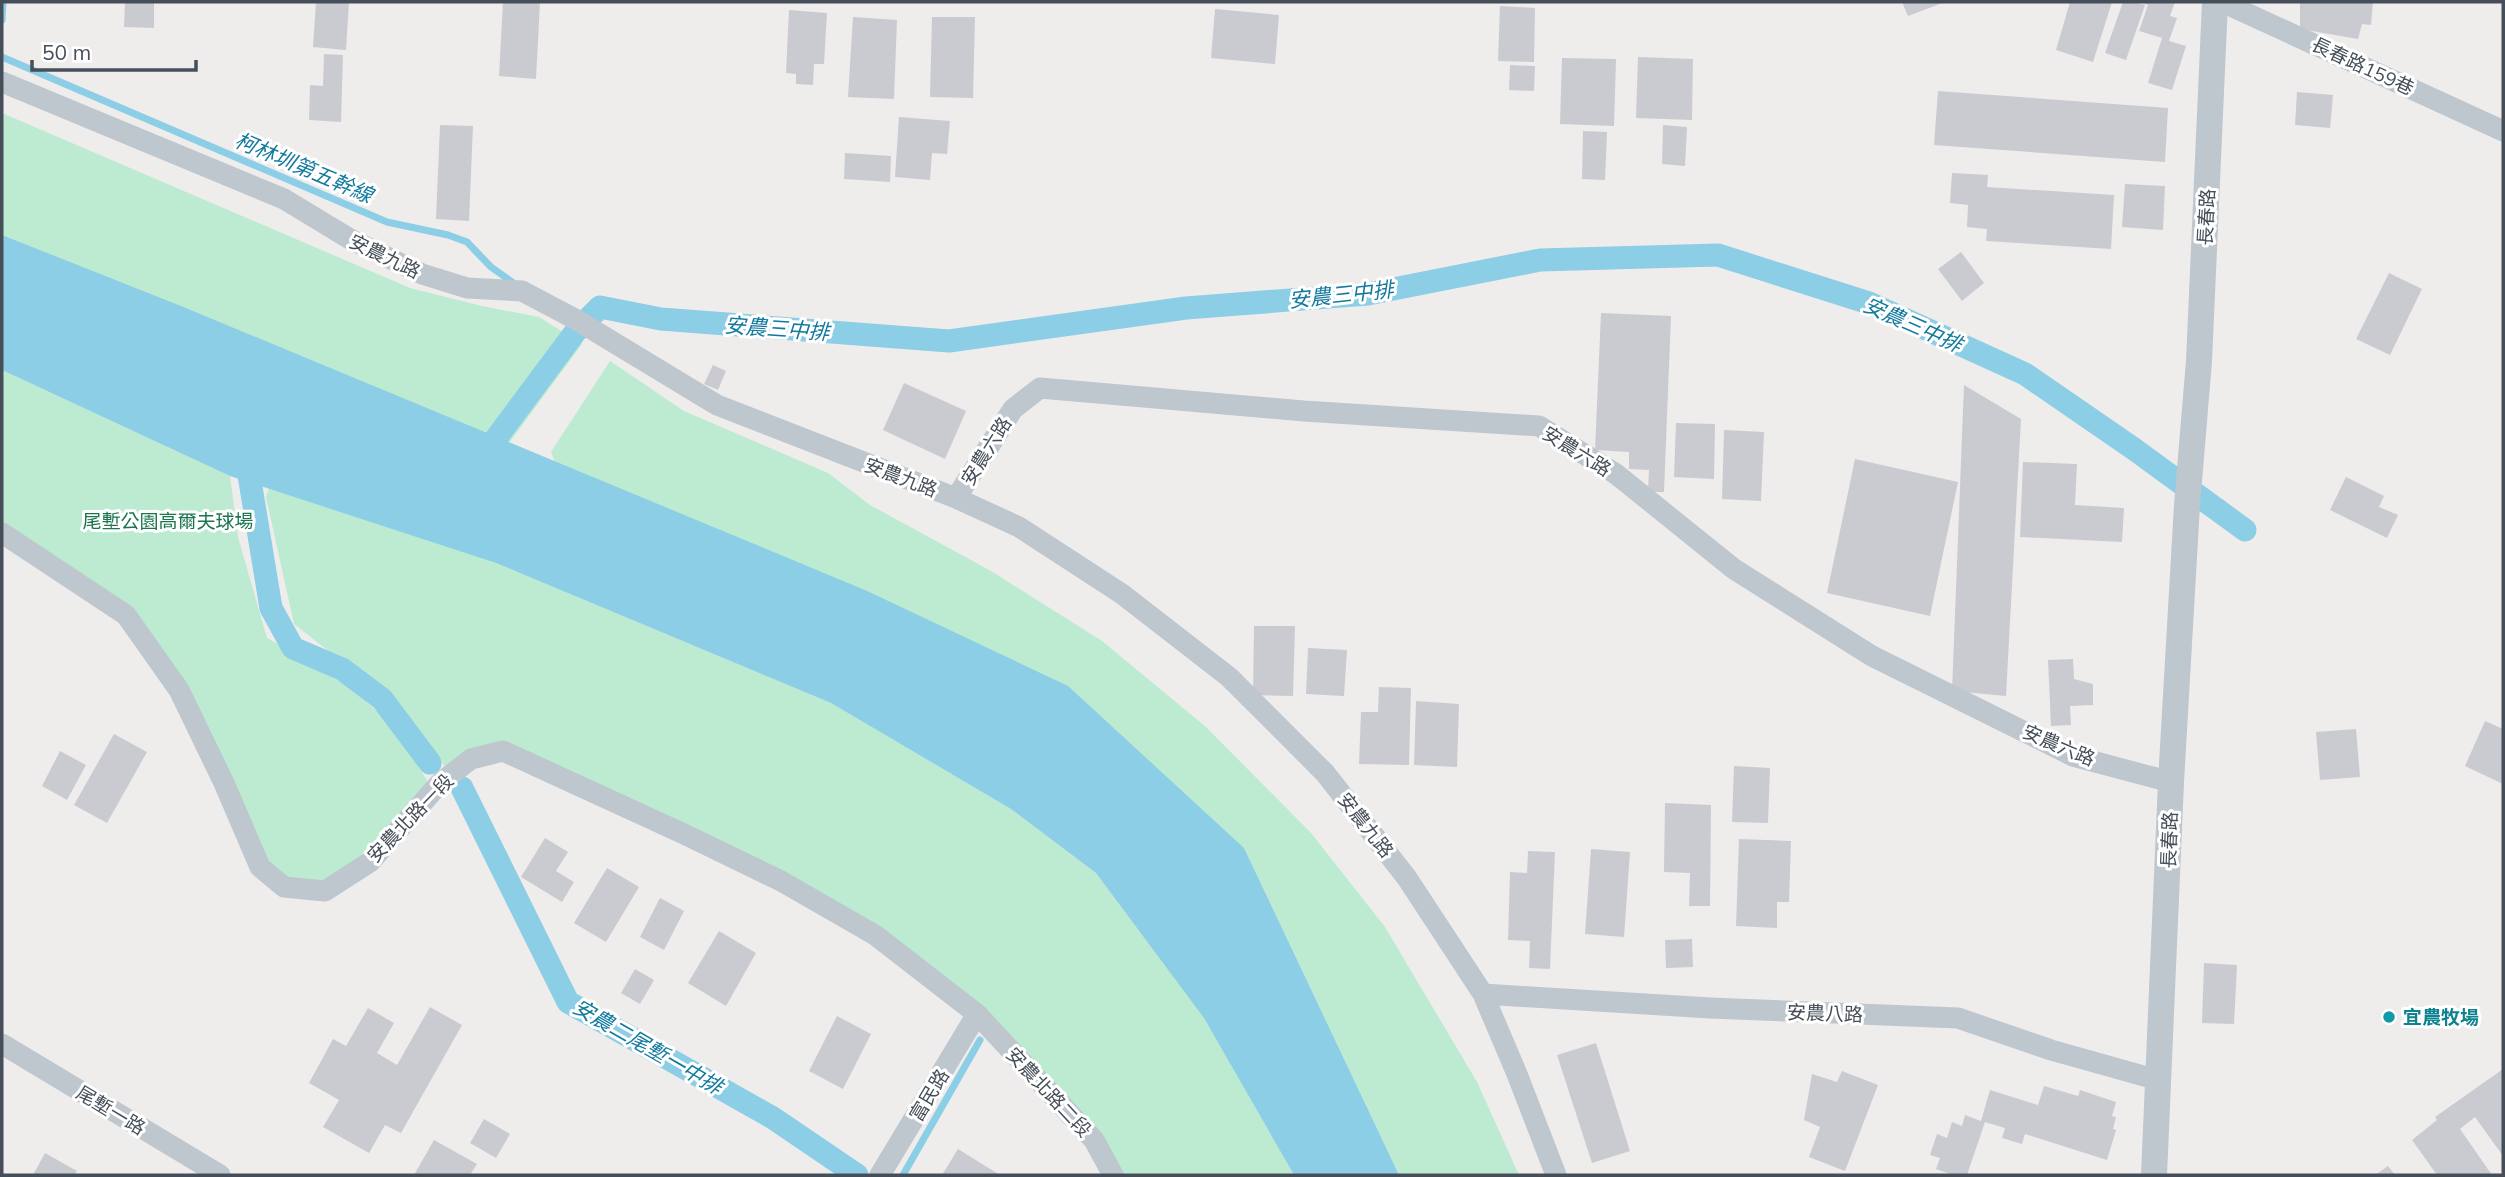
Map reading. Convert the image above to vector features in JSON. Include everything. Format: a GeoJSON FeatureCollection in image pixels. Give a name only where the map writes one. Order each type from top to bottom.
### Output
{"type":"FeatureCollection","features":[{"type":"Feature","properties":{"kind":"street","name":"長春路"},"geometry":{"type":"LineString","coordinates":[[2154,1175],[2171,782],[2203,281],[2215,2]]}},
{"type":"Feature","properties":{"kind":"street","name":"長春路159巷"},"geometry":{"type":"LineString","coordinates":[[2222,2],[2503,131]]}},
{"type":"Feature","properties":{"kind":"street","name":"安農九路"},"geometry":{"type":"LineString","coordinates":[[2,82],[284,199],[350,239],[422,274],[467,288],[522,291],[575,319],[717,405],[956,498],[1019,527],[1122,594],[1229,677],[1325,773],[1407,878],[1483,994],[1556,1175]]}},
{"type":"Feature","properties":{"kind":"street","name":"安農六路"},"geometry":{"type":"LineString","coordinates":[[956,498],[1013,409],[1040,388],[1304,411],[1539,426],[1616,474],[1734,569],[1872,656],[2073,756],[2171,782]]}},
{"type":"Feature","properties":{"kind":"street","name":"安農北路一段"},"geometry":{"type":"LineString","coordinates":[[2,533],[126,615],[179,690],[224,783],[260,867],[284,887],[325,891],[370,862],[440,783],[471,759],[503,751],[782,881],[874,935],[977,1014]]}},
{"type":"Feature","properties":{"kind":"street","name":"安農八路"},"geometry":{"type":"LineString","coordinates":[[1483,994],[1710,1008],[1958,1018],[2051,1050],[2158,1080]]}},
{"type":"Feature","properties":{"kind":"street","name":"富民路"},"geometry":{"type":"LineString","coordinates":[[880,1175],[977,1014]]}},
{"type":"Feature","properties":{"kind":"street","name":"安農北路二段"},"geometry":{"type":"LineString","coordinates":[[977,1014],[1094,1140],[1113,1175]]}},
{"type":"Feature","properties":{"kind":"street","name":"尾塹一路"},"geometry":{"type":"LineString","coordinates":[[2,1044],[220,1175]]}},
{"type":"Feature","properties":{"kind":"green space"},"geometry":{"type":"Polygon","coordinates":[[[2,113],[410,288],[539,317],[582,344],[509,443],[2,235],[2,113]]]}},
{"type":"Feature","properties":{"kind":"green space"},"geometry":{"type":"Polygon","coordinates":[[[610,361],[684,411],[828,473],[870,505],[991,571],[1102,641],[1206,727],[1311,833],[1385,927],[1477,1082],[1519,1175],[1399,1175],[1244,848],[555,462],[551,452],[610,361]]]}},
{"type":"Feature","properties":{"kind":"green space","name":"尾塹公園高爾夫球場"},"geometry":{"type":"Polygon","coordinates":[[[2,370],[230,476],[238,537],[267,638],[335,678],[382,716],[433,790],[325,891],[284,887],[126,615],[2,533],[2,370]]]}},
{"type":"Feature","properties":{"kind":"green space"},"geometry":{"type":"Polygon","coordinates":[[[269,488],[496,563],[831,703],[1011,809],[1096,873],[1204,1017],[1294,1175],[1113,1175],[977,1014],[875,935],[503,751],[451,775],[411,720],[365,674],[335,656],[294,624],[266,497],[269,488]]]}},
{"type":"Feature","properties":{"kind":"water"},"geometry":{"type":"Polygon","coordinates":[[[2,235],[181,306],[865,590],[1068,686],[1244,848],[1399,1175],[1294,1175],[1204,1018],[1096,873],[1011,809],[831,703],[496,563],[230,476],[2,370],[2,235]]]}},
{"type":"Feature","properties":{"kind":"building"},"geometry":{"type":"Polygon","coordinates":[[[125,2],[154,2],[154,28],[124,27],[125,2]]]}},
{"type":"Feature","properties":{"kind":"building"},"geometry":{"type":"Polygon","coordinates":[[[316,2],[349,2],[346,50],[313,47],[316,2]]]}},
{"type":"Feature","properties":{"kind":"building"},"geometry":{"type":"Polygon","coordinates":[[[503,2],[540,2],[536,79],[499,76],[503,2]]]}},
{"type":"Feature","properties":{"kind":"building"},"geometry":{"type":"Polygon","coordinates":[[[1902,2],[1945,2],[1908,16],[1902,2]]]}},
{"type":"Feature","properties":{"kind":"building"},"geometry":{"type":"Polygon","coordinates":[[[2070,2],[2112,2],[2093,62],[2056,50],[2070,2]]]}},
{"type":"Feature","properties":{"kind":"building"},"geometry":{"type":"Polygon","coordinates":[[[2123,2],[2145,5],[2126,60],[2105,53],[2123,2]]]}},
{"type":"Feature","properties":{"kind":"building"},"geometry":{"type":"Polygon","coordinates":[[[2139,2],[2175,2],[2170,16],[2177,18],[2169,41],[2186,46],[2172,90],[2148,83],[2162,38],[2139,31],[2148,5],[2139,2]]]}},
{"type":"Feature","properties":{"kind":"building"},"geometry":{"type":"Polygon","coordinates":[[[2300,2],[2373,2],[2371,25],[2362,24],[2358,39],[2300,29],[2300,2]]]}},
{"type":"Feature","properties":{"kind":"building"},"geometry":{"type":"Polygon","coordinates":[[[1500,6],[1535,8],[1534,62],[1498,61],[1500,6]]]}},
{"type":"Feature","properties":{"kind":"building"},"geometry":{"type":"Polygon","coordinates":[[[1215,9],[1279,15],[1275,64],[1211,58],[1215,9]]]}},
{"type":"Feature","properties":{"kind":"building"},"geometry":{"type":"Polygon","coordinates":[[[789,10],[827,13],[824,64],[814,64],[813,85],[796,84],[796,74],[786,73],[789,10]]]}},
{"type":"Feature","properties":{"kind":"building"},"geometry":{"type":"Polygon","coordinates":[[[853,17],[897,20],[894,99],[848,97],[853,17]]]}},
{"type":"Feature","properties":{"kind":"building"},"geometry":{"type":"Polygon","coordinates":[[[932,17],[975,17],[973,98],[930,97],[932,17]]]}},
{"type":"Feature","properties":{"kind":"building"},"geometry":{"type":"Polygon","coordinates":[[[324,54],[343,55],[341,122],[309,120],[310,85],[323,86],[324,54]]]}},
{"type":"Feature","properties":{"kind":"building"},"geometry":{"type":"Polygon","coordinates":[[[1638,57],[1693,59],[1692,120],[1636,118],[1638,57]]]}},
{"type":"Feature","properties":{"kind":"building"},"geometry":{"type":"Polygon","coordinates":[[[1562,58],[1616,59],[1614,126],[1560,124],[1562,58]]]}},
{"type":"Feature","properties":{"kind":"building"},"geometry":{"type":"Polygon","coordinates":[[[1510,65],[1535,66],[1534,91],[1509,90],[1510,65]]]}},
{"type":"Feature","properties":{"kind":"building"},"geometry":{"type":"Polygon","coordinates":[[[1938,91],[2168,108],[2165,162],[1934,145],[1938,91]]]}},
{"type":"Feature","properties":{"kind":"building"},"geometry":{"type":"Polygon","coordinates":[[[2297,92],[2333,95],[2330,128],[2295,125],[2297,92]]]}},
{"type":"Feature","properties":{"kind":"building"},"geometry":{"type":"Polygon","coordinates":[[[899,117],[950,121],[947,154],[932,153],[930,180],[895,177],[899,117]]]}},
{"type":"Feature","properties":{"kind":"building"},"geometry":{"type":"Polygon","coordinates":[[[440,125],[473,126],[469,221],[436,219],[440,125]]]}},
{"type":"Feature","properties":{"kind":"building"},"geometry":{"type":"Polygon","coordinates":[[[1663,125],[1687,127],[1685,166],[1662,164],[1663,125]]]}},
{"type":"Feature","properties":{"kind":"building"},"geometry":{"type":"Polygon","coordinates":[[[1583,131],[1607,132],[1605,180],[1582,179],[1583,131]]]}},
{"type":"Feature","properties":{"kind":"building"},"geometry":{"type":"Polygon","coordinates":[[[845,153],[891,156],[890,182],[844,179],[845,153]]]}},
{"type":"Feature","properties":{"kind":"building"},"geometry":{"type":"Polygon","coordinates":[[[1952,173],[1988,175],[1987,187],[2114,195],[2111,249],[1986,241],[1987,229],[1967,227],[1968,205],[1950,203],[1952,173]]]}},
{"type":"Feature","properties":{"kind":"building"},"geometry":{"type":"Polygon","coordinates":[[[2125,184],[2165,186],[2163,230],[2122,227],[2125,184]]]}},
{"type":"Feature","properties":{"kind":"building"},"geometry":{"type":"Polygon","coordinates":[[[1961,252],[1984,283],[1962,301],[1938,269],[1961,252]]]}},
{"type":"Feature","properties":{"kind":"building"},"geometry":{"type":"Polygon","coordinates":[[[2389,273],[2422,289],[2390,355],[2356,339],[2389,273]]]}},
{"type":"Feature","properties":{"kind":"building"},"geometry":{"type":"Polygon","coordinates":[[[1601,313],[1671,316],[1664,492],[1648,492],[1649,470],[1629,469],[1629,452],[1595,450],[1601,313]]]}},
{"type":"Feature","properties":{"kind":"building"},"geometry":{"type":"Polygon","coordinates":[[[713,365],[726,371],[718,390],[704,384],[713,365]]]}},
{"type":"Feature","properties":{"kind":"building"},"geometry":{"type":"Polygon","coordinates":[[[904,383],[966,411],[945,459],[883,430],[904,383]]]}},
{"type":"Feature","properties":{"kind":"building"},"geometry":{"type":"Polygon","coordinates":[[[1964,385],[2021,419],[2006,696],[1952,691],[1964,385]]]}},
{"type":"Feature","properties":{"kind":"building"},"geometry":{"type":"Polygon","coordinates":[[[1676,423],[1715,424],[1714,479],[1674,477],[1676,423]]]}},
{"type":"Feature","properties":{"kind":"building"},"geometry":{"type":"Polygon","coordinates":[[[1724,430],[1764,432],[1761,501],[1722,499],[1724,430]]]}},
{"type":"Feature","properties":{"kind":"building"},"geometry":{"type":"Polygon","coordinates":[[[1855,459],[1958,482],[1930,616],[1827,593],[1855,459]]]}},
{"type":"Feature","properties":{"kind":"building"},"geometry":{"type":"Polygon","coordinates":[[[2023,462],[2077,464],[2075,505],[2124,508],[2122,542],[2020,537],[2023,462]]]}},
{"type":"Feature","properties":{"kind":"building"},"geometry":{"type":"Polygon","coordinates":[[[2346,477],[2384,496],[2379,507],[2398,515],[2387,538],[2330,510],[2346,477]]]}},
{"type":"Feature","properties":{"kind":"building"},"geometry":{"type":"Polygon","coordinates":[[[1254,626],[1295,626],[1293,696],[1253,695],[1254,626]]]}},
{"type":"Feature","properties":{"kind":"building"},"geometry":{"type":"Polygon","coordinates":[[[1308,648],[1347,650],[1344,696],[1306,694],[1308,648]]]}},
{"type":"Feature","properties":{"kind":"building"},"geometry":{"type":"Polygon","coordinates":[[[2073,659],[2074,679],[2093,684],[2093,705],[2070,706],[2071,725],[2051,726],[2048,660],[2073,659]]]}},
{"type":"Feature","properties":{"kind":"building"},"geometry":{"type":"Polygon","coordinates":[[[1379,687],[1411,688],[1409,765],[1359,764],[1361,712],[1378,712],[1379,687]]]}},
{"type":"Feature","properties":{"kind":"building"},"geometry":{"type":"Polygon","coordinates":[[[1416,701],[1459,704],[1457,767],[1414,765],[1416,701]]]}},
{"type":"Feature","properties":{"kind":"building"},"geometry":{"type":"Polygon","coordinates":[[[2485,721],[2503,729],[2503,784],[2465,766],[2485,721]]]}},
{"type":"Feature","properties":{"kind":"building"},"geometry":{"type":"Polygon","coordinates":[[[2356,729],[2360,777],[2320,780],[2316,732],[2356,729]]]}},
{"type":"Feature","properties":{"kind":"building"},"geometry":{"type":"Polygon","coordinates":[[[114,734],[147,752],[107,823],[74,805],[114,734]]]}},
{"type":"Feature","properties":{"kind":"building"},"geometry":{"type":"Polygon","coordinates":[[[60,751],[86,765],[67,800],[42,786],[60,751]]]}},
{"type":"Feature","properties":{"kind":"building"},"geometry":{"type":"Polygon","coordinates":[[[1734,766],[1770,768],[1768,823],[1732,822],[1734,766]]]}},
{"type":"Feature","properties":{"kind":"building"},"geometry":{"type":"Polygon","coordinates":[[[1665,803],[1711,805],[1710,906],[1689,906],[1690,873],[1664,872],[1665,803]]]}},
{"type":"Feature","properties":{"kind":"building"},"geometry":{"type":"Polygon","coordinates":[[[545,838],[568,852],[556,871],[574,882],[562,902],[521,877],[545,838]]]}},
{"type":"Feature","properties":{"kind":"building"},"geometry":{"type":"Polygon","coordinates":[[[1739,839],[1791,841],[1789,902],[1777,902],[1777,928],[1736,926],[1739,839]]]}},
{"type":"Feature","properties":{"kind":"building"},"geometry":{"type":"Polygon","coordinates":[[[1591,849],[1630,852],[1624,937],[1585,934],[1591,849]]]}},
{"type":"Feature","properties":{"kind":"building"},"geometry":{"type":"Polygon","coordinates":[[[1528,851],[1555,852],[1550,969],[1529,968],[1530,941],[1508,940],[1510,872],[1527,873],[1528,851]]]}},
{"type":"Feature","properties":{"kind":"building"},"geometry":{"type":"Polygon","coordinates":[[[607,868],[639,887],[606,942],[574,923],[607,868]]]}},
{"type":"Feature","properties":{"kind":"building"},"geometry":{"type":"Polygon","coordinates":[[[660,898],[684,911],[664,950],[640,937],[660,898]]]}},
{"type":"Feature","properties":{"kind":"building"},"geometry":{"type":"Polygon","coordinates":[[[719,931],[756,953],[726,1006],[688,983],[719,931]]]}},
{"type":"Feature","properties":{"kind":"building"},"geometry":{"type":"Polygon","coordinates":[[[1692,939],[1693,967],[1666,968],[1665,940],[1692,939]]]}},
{"type":"Feature","properties":{"kind":"building"},"geometry":{"type":"Polygon","coordinates":[[[2204,963],[2237,965],[2234,1024],[2202,1023],[2204,963]]]}},
{"type":"Feature","properties":{"kind":"building"},"geometry":{"type":"Polygon","coordinates":[[[635,969],[654,980],[640,1004],[621,993],[635,969]]]}},
{"type":"Feature","properties":{"kind":"building"},"geometry":{"type":"Polygon","coordinates":[[[430,1007],[462,1025],[401,1133],[385,1125],[369,1153],[323,1127],[339,1100],[309,1083],[333,1039],[346,1046],[368,1008],[394,1023],[377,1053],[397,1065],[430,1007]]]}},
{"type":"Feature","properties":{"kind":"building"},"geometry":{"type":"Polygon","coordinates":[[[837,1016],[871,1034],[843,1089],[809,1071],[837,1016]]]}},
{"type":"Feature","properties":{"kind":"building"},"geometry":{"type":"Polygon","coordinates":[[[1596,1043],[1630,1151],[1592,1163],[1557,1055],[1596,1043]]]}},
{"type":"Feature","properties":{"kind":"building"},"geometry":{"type":"Polygon","coordinates":[[[2503,1069],[2503,1156],[2475,1117],[2460,1129],[2492,1175],[2437,1175],[2412,1140],[2437,1120],[2435,1117],[2503,1069]]]}},
{"type":"Feature","properties":{"kind":"building"},"geometry":{"type":"Polygon","coordinates":[[[1842,1071],[1878,1085],[1845,1171],[1809,1157],[1820,1127],[1804,1120],[1812,1074],[1837,1082],[1842,1071]]]}},
{"type":"Feature","properties":{"kind":"building"},"geometry":{"type":"Polygon","coordinates":[[[2044,1086],[2078,1096],[2080,1090],[2116,1102],[2112,1116],[2116,1117],[2113,1129],[2116,1130],[2107,1160],[2025,1134],[2022,1144],[2002,1138],[2005,1128],[1985,1122],[1967,1175],[1953,1175],[1936,1169],[1940,1158],[1930,1155],[1937,1134],[1947,1138],[1952,1122],[1962,1126],[1965,1115],[1981,1121],[1990,1090],[2038,1105],[2044,1086]]]}},
{"type":"Feature","properties":{"kind":"building"},"geometry":{"type":"Polygon","coordinates":[[[484,1119],[510,1134],[496,1158],[470,1143],[484,1119]]]}},
{"type":"Feature","properties":{"kind":"building"},"geometry":{"type":"Polygon","coordinates":[[[434,1140],[477,1164],[470,1175],[414,1175],[434,1140]]]}},
{"type":"Feature","properties":{"kind":"building"},"geometry":{"type":"Polygon","coordinates":[[[958,1149],[1000,1175],[942,1175],[958,1149]]]}},
{"type":"Feature","properties":{"kind":"building"},"geometry":{"type":"Polygon","coordinates":[[[45,1153],[77,1171],[74,1175],[33,1175],[45,1153]]]}},
{"type":"Feature","properties":{"kind":"building"},"geometry":{"type":"Polygon","coordinates":[[[2388,1166],[2395,1175],[2375,1175],[2388,1166]]]}},
{"type":"Feature","properties":{"kind":"waterway","name":"柯林圳第五幹線"},"geometry":{"type":"LineString","coordinates":[[2,20],[3,2]]}},
{"type":"Feature","properties":{"kind":"waterway","name":"柯林圳第五幹線"},"geometry":{"type":"LineString","coordinates":[[2,57],[387,222],[448,235],[467,242],[491,267],[515,284]]}},
{"type":"Feature","properties":{"kind":"waterway","name":"安農三中排"},"geometry":{"type":"LineString","coordinates":[[477,464],[576,331],[600,307],[661,319],[949,341],[1186,308],[1368,294],[1540,260],[1718,255],[1869,303],[2025,374],[2245,530]]}},
{"type":"Feature","properties":{"kind":"waterway","name":"安農二尾塹一中排"},"geometry":{"type":"LineString","coordinates":[[239,457],[248,469],[271,608],[293,648],[342,669],[382,699],[430,763]]}},
{"type":"Feature","properties":{"kind":"waterway","name":"安農二尾塹一中排"},"geometry":{"type":"LineString","coordinates":[[462,788],[568,1002],[773,1118],[857,1175]]}},
{"type":"Feature","properties":{"kind":"waterway"},"geometry":{"type":"LineString","coordinates":[[903,1175],[980,1040]]}},
{"type":"Feature","properties":{"kind":"place","name":"宜農牧場"},"geometry":{"type":"Point","coordinates":[2389,1017]}}]}
